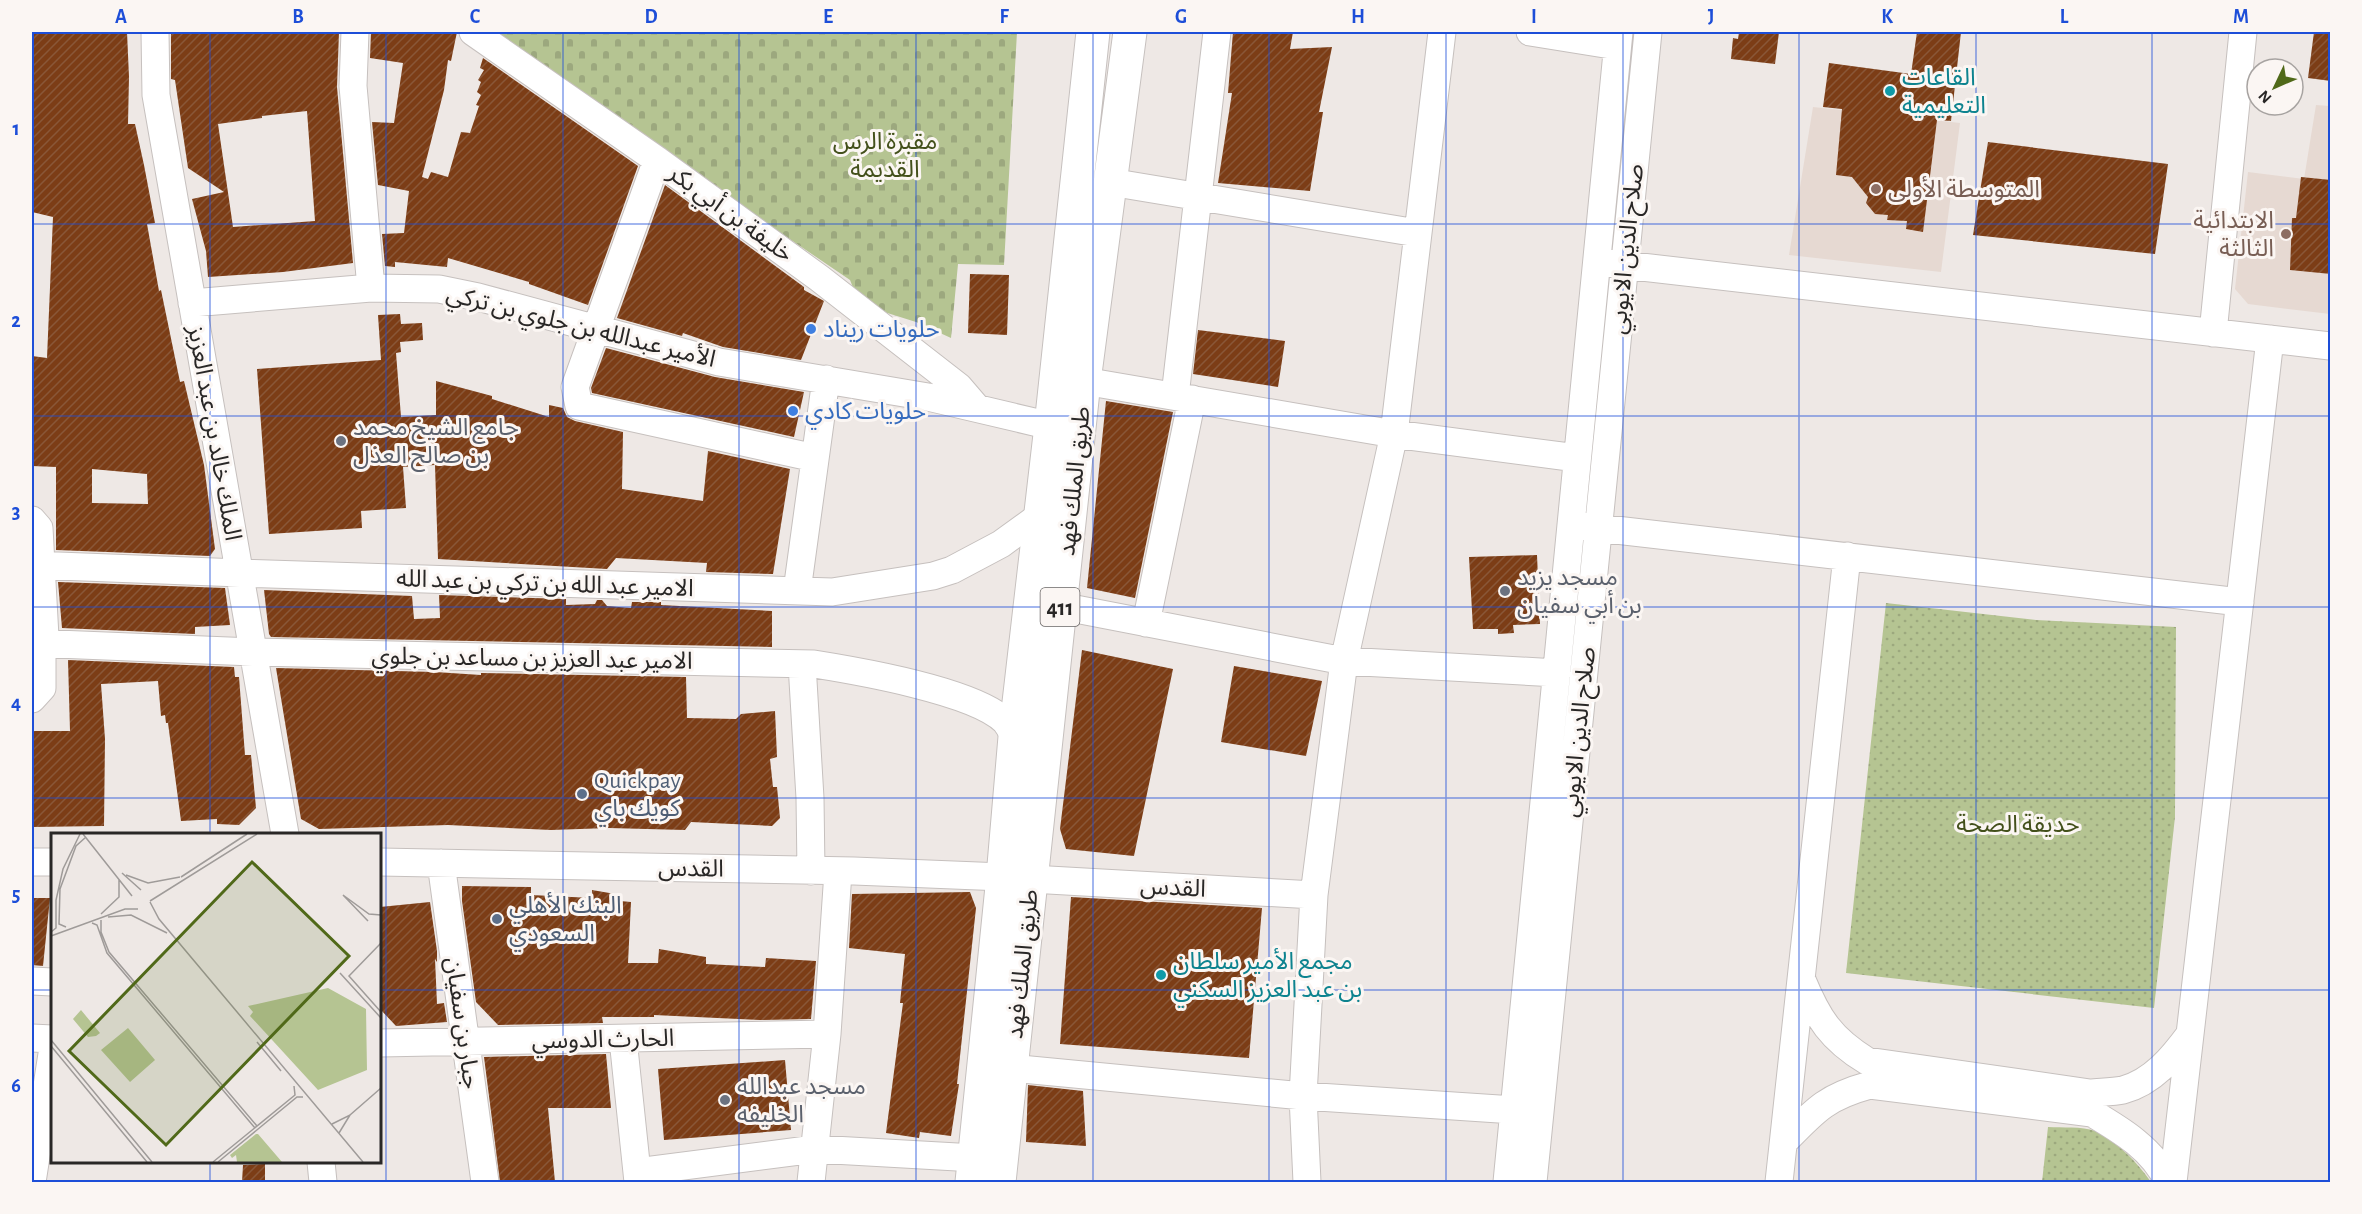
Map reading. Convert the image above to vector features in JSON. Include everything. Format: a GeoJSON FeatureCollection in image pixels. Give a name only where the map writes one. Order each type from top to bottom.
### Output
{"type":"FeatureCollection","features":[{"type":"Feature","properties":{"kind":"main road","name":"طريق الملك فهد"},"geometry":{"type":"LineString","coordinates":[[999,1182],[1011,1068],[1017,878],[1015,737],[1093,32]]}},
{"type":"Feature","properties":{"kind":"main road","name":"طريق الملك فهد"},"geometry":{"type":"LineString","coordinates":[[974,1170],[1060,606],[1084,381],[1130,32]]}},
{"type":"Feature","properties":{"kind":"main road"},"geometry":{"type":"LineString","coordinates":[[1077,184],[1110,186]]}},
{"type":"Feature","properties":{"kind":"street","name":"الملك خالد بن عبد العزيز"},"geometry":{"type":"LineString","coordinates":[[155,32],[156,94],[285,833]]}},
{"type":"Feature","properties":{"kind":"street"},"geometry":{"type":"LineString","coordinates":[[355,32],[353,86],[371,288]]}},
{"type":"Feature","properties":{"kind":"street","name":"خليفة بن أبي بكر"},"geometry":{"type":"LineString","coordinates":[[473,32],[657,159],[819,278],[959,387],[977,408]]}},
{"type":"Feature","properties":{"kind":"street"},"geometry":{"type":"LineString","coordinates":[[1146,623],[1183,398],[1199,197],[1217,32]]}},
{"type":"Feature","properties":{"kind":"street"},"geometry":{"type":"LineString","coordinates":[[1307,1182],[1303,1096],[1314,895],[1344,661],[1394,434],[1442,32]]}},
{"type":"Feature","properties":{"kind":"street"},"geometry":{"type":"LineString","coordinates":[[1530,32],[1618,39]]}},
{"type":"Feature","properties":{"kind":"street","name":"صلاح الدين الايوبي"},"geometry":{"type":"LineString","coordinates":[[1533,1182],[1648,32]]}},
{"type":"Feature","properties":{"kind":"street"},"geometry":{"type":"LineString","coordinates":[[2213,333],[2243,32]]}},
{"type":"Feature","properties":{"kind":"street","name":"صلاح الدين الايوبي"},"geometry":{"type":"LineString","coordinates":[[1507,1182],[1618,39]]}},
{"type":"Feature","properties":{"kind":"street"},"geometry":{"type":"LineString","coordinates":[[657,159],[574,387],[579,406],[815,458]]}},
{"type":"Feature","properties":{"kind":"street"},"geometry":{"type":"LineString","coordinates":[[1110,186],[1199,197],[1417,233]]}},
{"type":"Feature","properties":{"kind":"street"},"geometry":{"type":"LineString","coordinates":[[1596,262],[2331,346]]}},
{"type":"Feature","properties":{"kind":"street","name":"الأمير عبدالله بن جلوي بن تركي"},"geometry":{"type":"LineString","coordinates":[[192,303],[371,288],[440,289],[597,328],[719,362],[826,380]]}},
{"type":"Feature","properties":{"kind":"street"},"geometry":{"type":"LineString","coordinates":[[2173,1182],[2270,339]]}},
{"type":"Feature","properties":{"kind":"street"},"geometry":{"type":"LineString","coordinates":[[797,591],[826,380],[977,408],[1051,426]]}},
{"type":"Feature","properties":{"kind":"street"},"geometry":{"type":"LineString","coordinates":[[1084,381],[1394,434],[1577,458]]}},
{"type":"Feature","properties":{"kind":"street","name":"الامير عبد الله بن تركي بن عبد الله"},"geometry":{"type":"LineString","coordinates":[[35,565],[832,592],[933,576],[952,570],[1001,544],[1041,515]]}},
{"type":"Feature","properties":{"kind":"street"},"geometry":{"type":"LineString","coordinates":[[32,520],[39,528],[35,565],[45,637],[37,643],[42,688],[32,699]]}},
{"type":"Feature","properties":{"kind":"street"},"geometry":{"type":"LineString","coordinates":[[1571,525],[2240,602]]}},
{"type":"Feature","properties":{"kind":"street"},"geometry":{"type":"LineString","coordinates":[[1779,1182],[1846,556]]}},
{"type":"Feature","properties":{"kind":"street"},"geometry":{"type":"LineString","coordinates":[[1060,606],[1344,661],[1557,674]]}},
{"type":"Feature","properties":{"kind":"street","name":"الامير عبد العزيز بن مساعد بن جلوي"},"geometry":{"type":"LineString","coordinates":[[37,643],[253,652],[802,664],[856,671],[954,695],[974,703],[1003,720],[1015,737]]}},
{"type":"Feature","properties":{"kind":"street"},"geometry":{"type":"LineString","coordinates":[[802,664],[810,798],[811,871]]}},
{"type":"Feature","properties":{"kind":"street"},"geometry":{"type":"LineString","coordinates":[[32,862],[51,862]]}},
{"type":"Feature","properties":{"kind":"street","name":"القدس"},"geometry":{"type":"LineString","coordinates":[[381,862],[811,871],[1017,878],[1314,895]]}},
{"type":"Feature","properties":{"kind":"street","name":"جبار بن سفيان"},"geometry":{"type":"LineString","coordinates":[[441,863],[485,1182]]}},
{"type":"Feature","properties":{"kind":"street"},"geometry":{"type":"LineString","coordinates":[[811,1182],[827,1034],[838,872]]}},
{"type":"Feature","properties":{"kind":"street"},"geometry":{"type":"LineString","coordinates":[[1801,979],[1814,1011],[1827,1029],[1845,1047],[1867,1061],[2067,1090],[2090,1093],[2123,1090],[2150,1078],[2174,1055],[2190,1034]]}},
{"type":"Feature","properties":{"kind":"street"},"geometry":{"type":"LineString","coordinates":[[32,981],[51,982]]}},
{"type":"Feature","properties":{"kind":"street","name":"الحارث الدوسي"},"geometry":{"type":"LineString","coordinates":[[381,1043],[827,1034]]}},
{"type":"Feature","properties":{"kind":"street"},"geometry":{"type":"LineString","coordinates":[[32,1038],[51,1039]]}},
{"type":"Feature","properties":{"kind":"street"},"geometry":{"type":"LineString","coordinates":[[623,1039],[638,1177],[815,1149],[974,1170]]}},
{"type":"Feature","properties":{"kind":"street"},"geometry":{"type":"LineString","coordinates":[[1011,1068],[1303,1096],[1514,1110]]}},
{"type":"Feature","properties":{"kind":"street"},"geometry":{"type":"LineString","coordinates":[[32,1182],[48,1114],[51,1069]]}},
{"type":"Feature","properties":{"kind":"street"},"geometry":{"type":"LineString","coordinates":[[1784,1142],[1825,1103],[1838,1095],[1870,1085],[2092,1113],[2136,1142],[2154,1161],[2168,1182]]}},
{"type":"Feature","properties":{"kind":"street"},"geometry":{"type":"LineString","coordinates":[[321,1163],[323,1182]]}},
{"type":"Feature","properties":{"kind":"shaded area","name":"الابتدائية الثالثة"},"geometry":{"type":"Polygon","coordinates":[[[2316,105],[2330,106],[2330,314],[2248,304],[2235,289],[2248,172],[2304,179],[2316,105]]]}},
{"type":"Feature","properties":{"kind":"shaded area","name":"المتوسطة الأولى"},"geometry":{"type":"Polygon","coordinates":[[[1813,107],[1960,123],[1941,272],[1789,255],[1813,107]]]}},
{"type":"Feature","properties":{"kind":"green space","name":"مقبرة الرس القديمة"},"geometry":{"type":"Polygon","coordinates":[[[485,32],[1017,32],[1004,265],[958,264],[951,338],[916,322],[881,311],[856,295],[850,280],[485,32]]]}},
{"type":"Feature","properties":{"kind":"green space","name":"حديقة الصحة"},"geometry":{"type":"Polygon","coordinates":[[[1886,603],[2036,620],[2176,627],[2175,817],[2154,1008],[1846,973],[1886,603]]]}},
{"type":"Feature","properties":{"kind":"green space"},"geometry":{"type":"Polygon","coordinates":[[[2048,1127],[2095,1131],[2126,1153],[2151,1182],[2042,1182],[2048,1127]]]}},
{"type":"Feature","properties":{"kind":"building"},"geometry":{"type":"Polygon","coordinates":[[[34,32],[127,32],[128,124],[135,124],[155,223],[147,224],[159,291],[161,290],[180,382],[184,381],[204,465],[215,549],[210,556],[56,550],[56,467],[32,466],[32,356],[47,358],[53,217],[32,212],[32,40],[34,32]],[[92,469],[92,503],[148,504],[147,474],[92,469]]]}},
{"type":"Feature","properties":{"kind":"building"},"geometry":{"type":"Polygon","coordinates":[[[171,32],[339,32],[337,87],[353,263],[283,272],[208,277],[206,251],[192,199],[224,192],[188,168],[175,80],[171,79],[171,32]],[[307,111],[218,124],[233,227],[315,221],[307,111]]]}},
{"type":"Feature","properties":{"kind":"building"},"geometry":{"type":"Polygon","coordinates":[[[371,32],[457,32],[451,61],[448,60],[444,90],[422,177],[428,179],[431,172],[448,177],[461,132],[470,133],[479,106],[476,105],[481,95],[477,92],[481,82],[478,80],[484,70],[480,68],[483,58],[638,166],[588,305],[529,284],[529,282],[448,258],[447,267],[395,262],[395,267],[385,266],[382,234],[404,233],[409,191],[378,185],[372,122],[394,123],[403,63],[370,58],[371,32]]]}},
{"type":"Feature","properties":{"kind":"building"},"geometry":{"type":"Polygon","coordinates":[[[1233,32],[1293,32],[1290,49],[1332,47],[1319,112],[1323,112],[1310,191],[1218,183],[1232,93],[1228,93],[1233,32]]]}},
{"type":"Feature","properties":{"kind":"building"},"geometry":{"type":"Polygon","coordinates":[[[1739,32],[1779,32],[1775,64],[1731,59],[1733,38],[1738,39],[1739,32]]]}},
{"type":"Feature","properties":{"kind":"building"},"geometry":{"type":"Polygon","coordinates":[[[1917,32],[1961,32],[1951,121],[1937,120],[1923,232],[1906,229],[1907,221],[1887,220],[1888,215],[1875,214],[1866,203],[1868,197],[1852,177],[1836,175],[1842,109],[1823,107],[1829,63],[1911,74],[1917,32]]]}},
{"type":"Feature","properties":{"kind":"building"},"geometry":{"type":"Polygon","coordinates":[[[2314,32],[2331,32],[2331,81],[2308,78],[2314,32]]]}},
{"type":"Feature","properties":{"kind":"building"},"geometry":{"type":"Polygon","coordinates":[[[1988,142],[2168,164],[2155,254],[1973,235],[1988,142]]]}},
{"type":"Feature","properties":{"kind":"building"},"geometry":{"type":"Polygon","coordinates":[[[2301,177],[2331,180],[2331,274],[2290,270],[2292,218],[2296,218],[2301,177]]]}},
{"type":"Feature","properties":{"kind":"building"},"geometry":{"type":"Polygon","coordinates":[[[665,185],[804,287],[804,290],[824,301],[801,360],[723,347],[683,333],[682,336],[617,318],[665,185]]]}},
{"type":"Feature","properties":{"kind":"building"},"geometry":{"type":"Polygon","coordinates":[[[970,274],[1009,275],[1007,335],[968,333],[970,274]]]}},
{"type":"Feature","properties":{"kind":"building"},"geometry":{"type":"Polygon","coordinates":[[[400,314],[401,324],[422,323],[423,340],[400,342],[401,352],[396,353],[401,417],[436,415],[436,381],[492,396],[492,399],[549,417],[549,405],[563,408],[567,417],[575,421],[623,432],[622,489],[703,501],[708,451],[790,469],[773,574],[706,572],[707,563],[616,558],[607,569],[438,559],[435,465],[403,467],[406,508],[361,511],[362,528],[269,534],[257,369],[381,360],[378,315],[400,314]]]}},
{"type":"Feature","properties":{"kind":"building"},"geometry":{"type":"Polygon","coordinates":[[[1198,330],[1285,341],[1278,387],[1193,374],[1198,330]]]}},
{"type":"Feature","properties":{"kind":"building"},"geometry":{"type":"Polygon","coordinates":[[[606,348],[715,377],[804,392],[794,437],[592,393],[591,388],[606,348]]]}},
{"type":"Feature","properties":{"kind":"building"},"geometry":{"type":"Polygon","coordinates":[[[1106,401],[1173,412],[1135,598],[1087,588],[1106,401]]]}},
{"type":"Feature","properties":{"kind":"building","name":"مسجد يزيد بن أبي سفيان"},"geometry":{"type":"Polygon","coordinates":[[[1537,555],[1540,624],[1513,625],[1514,633],[1498,634],[1498,629],[1473,629],[1469,557],[1537,555]]]}},
{"type":"Feature","properties":{"kind":"building"},"geometry":{"type":"Polygon","coordinates":[[[58,582],[225,588],[230,625],[195,627],[195,634],[62,628],[58,582]]]}},
{"type":"Feature","properties":{"kind":"building"},"geometry":{"type":"Polygon","coordinates":[[[264,590],[412,596],[414,619],[440,618],[439,595],[566,599],[566,605],[595,604],[597,600],[602,600],[607,606],[631,608],[632,602],[661,602],[661,605],[772,611],[772,647],[271,637],[264,590]]]}},
{"type":"Feature","properties":{"kind":"building"},"geometry":{"type":"Polygon","coordinates":[[[1082,650],[1173,669],[1134,856],[1066,849],[1060,829],[1082,650]]]}},
{"type":"Feature","properties":{"kind":"building"},"geometry":{"type":"Polygon","coordinates":[[[68,660],[234,667],[235,677],[239,677],[245,755],[251,755],[256,808],[239,825],[217,824],[217,819],[181,821],[168,723],[166,723],[165,715],[161,716],[158,681],[101,684],[105,739],[104,826],[32,827],[32,731],[70,731],[68,660]]]}},
{"type":"Feature","properties":{"kind":"building"},"geometry":{"type":"Polygon","coordinates":[[[1234,666],[1322,681],[1306,756],[1221,742],[1234,666]]]}},
{"type":"Feature","properties":{"kind":"building"},"geometry":{"type":"Polygon","coordinates":[[[276,668],[481,675],[481,673],[686,677],[687,718],[736,719],[741,714],[775,711],[777,757],[770,759],[773,787],[777,787],[780,818],[772,826],[691,822],[685,830],[609,828],[551,830],[448,825],[319,829],[301,819],[276,668]]]}},
{"type":"Feature","properties":{"kind":"building"},"geometry":{"type":"Polygon","coordinates":[[[462,886],[531,887],[531,895],[592,898],[592,890],[621,895],[620,901],[631,902],[628,963],[658,963],[659,949],[706,957],[706,964],[765,967],[766,958],[816,961],[811,1019],[760,1020],[654,1015],[654,1017],[602,1017],[603,1023],[498,1025],[476,1002],[462,886]]]}},
{"type":"Feature","properties":{"kind":"building"},"geometry":{"type":"Polygon","coordinates":[[[970,892],[976,908],[957,1084],[959,1084],[951,1136],[920,1132],[919,1138],[886,1133],[903,1003],[900,1003],[905,954],[849,948],[852,894],[970,892]]]}},
{"type":"Feature","properties":{"kind":"building","name":"مجمع الأمير سلطان بن عبد العزيز السكني"},"geometry":{"type":"Polygon","coordinates":[[[1071,897],[1262,908],[1249,1058],[1060,1044],[1071,897]]]}},
{"type":"Feature","properties":{"kind":"building"},"geometry":{"type":"Polygon","coordinates":[[[32,898],[50,898],[43,966],[32,965],[32,898]]]}},
{"type":"Feature","properties":{"kind":"building"},"geometry":{"type":"Polygon","coordinates":[[[430,902],[437,951],[437,962],[435,959],[437,1004],[444,1003],[447,1022],[396,1026],[381,1010],[381,907],[430,902]]]}},
{"type":"Feature","properties":{"kind":"building"},"geometry":{"type":"Polygon","coordinates":[[[606,1054],[611,1108],[548,1108],[555,1182],[500,1182],[484,1057],[606,1054]]]}},
{"type":"Feature","properties":{"kind":"building","name":"مسجد عبدالله الخليفه"},"geometry":{"type":"Polygon","coordinates":[[[785,1060],[791,1130],[664,1140],[658,1069],[785,1060]]]}},
{"type":"Feature","properties":{"kind":"building"},"geometry":{"type":"Polygon","coordinates":[[[1028,1085],[1083,1091],[1086,1146],[1026,1142],[1028,1085]]]}},
{"type":"Feature","properties":{"kind":"building"},"geometry":{"type":"Polygon","coordinates":[[[265,1164],[265,1182],[242,1182],[243,1165],[265,1164]]]}},
{"type":"Feature","properties":{"kind":"place","name":"القاعات التعليمية"},"geometry":{"type":"Point","coordinates":[1890,91]}},
{"type":"Feature","properties":{"kind":"place","name":"المتوسطة الأولى"},"geometry":{"type":"Point","coordinates":[1876,189]}},
{"type":"Feature","properties":{"kind":"place","name":"الابتدائية الثالثة"},"geometry":{"type":"Point","coordinates":[2286,234]}},
{"type":"Feature","properties":{"kind":"place","name":"حلويات ريناد"},"geometry":{"type":"Point","coordinates":[811,329]}},
{"type":"Feature","properties":{"kind":"place","name":"حلويات كادي"},"geometry":{"type":"Point","coordinates":[793,411]}},
{"type":"Feature","properties":{"kind":"place","name":"جامع الشيخ محمد بن صالح العذل"},"geometry":{"type":"Point","coordinates":[341,441]}},
{"type":"Feature","properties":{"kind":"place","name":"مسجد يزيد بن أبي سفيان"},"geometry":{"type":"Point","coordinates":[1505,591]}},
{"type":"Feature","properties":{"kind":"place","name":"Quickpay كويك باي"},"geometry":{"type":"Point","coordinates":[582,794]}},
{"type":"Feature","properties":{"kind":"place","name":"البنك الأهلي السعودي"},"geometry":{"type":"Point","coordinates":[497,919]}},
{"type":"Feature","properties":{"kind":"place","name":"مجمع الأمير سلطان بن عبد العزيز السكني"},"geometry":{"type":"Point","coordinates":[1161,975]}},
{"type":"Feature","properties":{"kind":"place","name":"مسجد عبدالله الخليفه"},"geometry":{"type":"Point","coordinates":[725,1100]}}]}
